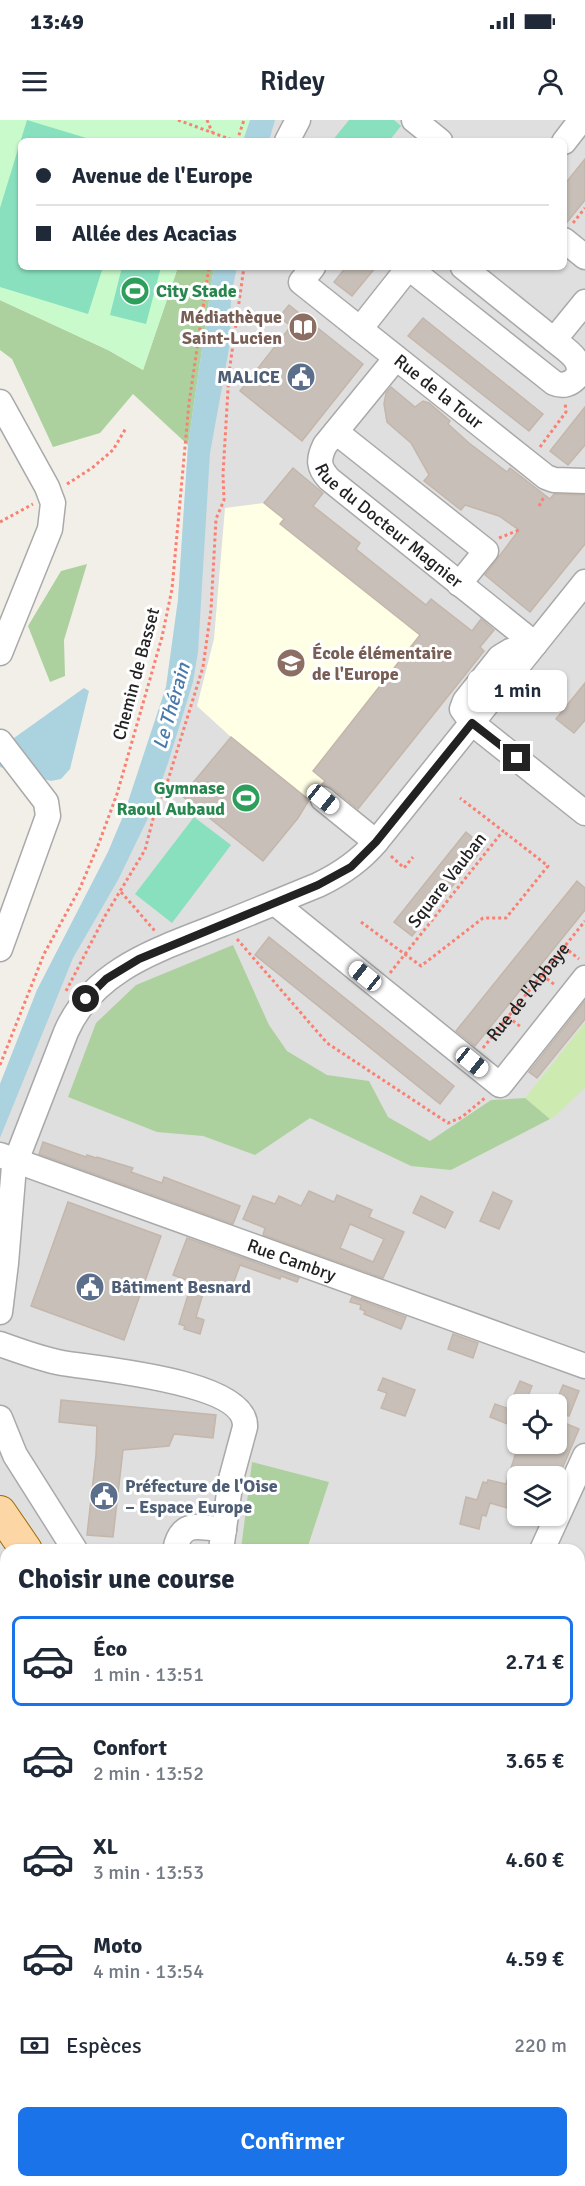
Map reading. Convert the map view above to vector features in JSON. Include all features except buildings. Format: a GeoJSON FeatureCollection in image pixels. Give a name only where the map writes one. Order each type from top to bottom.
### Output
{"type":"FeatureCollection","features":[{"type":"Feature","properties":{"kind":"main road"},"geometry":{"type":"LineString","coordinates":[[0,1512],[22,1544]]}},
{"type":"Feature","properties":{"kind":"main road"},"geometry":{"type":"LineString","coordinates":[[0,1531],[9,1544]]}},
{"type":"Feature","properties":{"kind":"street"},"geometry":{"type":"LineString","coordinates":[[289,138],[298,120]]}},
{"type":"Feature","properties":{"kind":"street"},"geometry":{"type":"LineString","coordinates":[[567,138],[581,120]]}},
{"type":"Feature","properties":{"kind":"street"},"geometry":{"type":"LineString","coordinates":[[568,233],[585,257]]}},
{"type":"Feature","properties":{"kind":"street"},"geometry":{"type":"LineString","coordinates":[[360,329],[407,270]]}},
{"type":"Feature","properties":{"kind":"street"},"geometry":{"type":"LineString","coordinates":[[413,270],[554,383],[564,385],[578,378],[579,366],[575,358],[468,270]]}},
{"type":"Feature","properties":{"kind":"street","name":"Rue de la Tour"},"geometry":{"type":"LineString","coordinates":[[307,275],[360,329],[549,479],[585,481]]}},
{"type":"Feature","properties":{"kind":"street"},"geometry":{"type":"LineString","coordinates":[[554,340],[585,302]]}},
{"type":"Feature","properties":{"kind":"street","name":"Rue du Docteur Magnier"},"geometry":{"type":"LineString","coordinates":[[396,358],[320,454],[319,460],[323,473],[535,644]]}},
{"type":"Feature","properties":{"kind":"street"},"geometry":{"type":"LineString","coordinates":[[0,402],[47,487],[53,512],[50,529],[0,653]]}},
{"type":"Feature","properties":{"kind":"street"},"geometry":{"type":"LineString","coordinates":[[336,432],[486,551],[459,584]]}},
{"type":"Feature","properties":{"kind":"street"},"geometry":{"type":"LineString","coordinates":[[0,1312],[12,1178],[6,1157],[78,1009],[96,988],[139,959],[275,903],[341,873],[360,860],[585,582]]}},
{"type":"Feature","properties":{"kind":"street"},"geometry":{"type":"LineString","coordinates":[[472,723],[585,813]]}},
{"type":"Feature","properties":{"kind":"street"},"geometry":{"type":"LineString","coordinates":[[0,742],[46,802],[48,816],[0,949]]}},
{"type":"Feature","properties":{"kind":"street"},"geometry":{"type":"LineString","coordinates":[[323,799],[376,842]]}},
{"type":"Feature","properties":{"kind":"street"},"geometry":{"type":"LineString","coordinates":[[275,903],[500,1084]]}},
{"type":"Feature","properties":{"kind":"street","name":"Rue de l'Abbaye"},"geometry":{"type":"LineString","coordinates":[[500,1084],[585,978]]}},
{"type":"Feature","properties":{"kind":"street","name":"Rue Cambry"},"geometry":{"type":"LineString","coordinates":[[6,1157],[585,1366]]}},
{"type":"Feature","properties":{"kind":"street"},"geometry":{"type":"LineString","coordinates":[[0,1253],[9,1226]]}},
{"type":"Feature","properties":{"kind":"street"},"geometry":{"type":"LineString","coordinates":[[0,1344],[51,1361],[183,1383],[227,1401],[239,1409],[246,1420],[231,1479],[222,1540],[189,1527],[182,1532],[176,1544]]}},
{"type":"Feature","properties":{"kind":"street"},"geometry":{"type":"LineString","coordinates":[[0,1418],[7,1454],[71,1544]]}},
{"type":"Feature","properties":{"kind":"street"},"geometry":{"type":"LineString","coordinates":[[546,1544],[585,1455]]}},
{"type":"Feature","properties":{"kind":"path"},"geometry":{"type":"LineString","coordinates":[[178,120],[227,138]]}},
{"type":"Feature","properties":{"kind":"path"},"geometry":{"type":"LineString","coordinates":[[207,120],[212,133]]}},
{"type":"Feature","properties":{"kind":"path"},"geometry":{"type":"LineString","coordinates":[[237,138],[244,120]]}},
{"type":"Feature","properties":{"kind":"path"},"geometry":{"type":"LineString","coordinates":[[568,233],[585,208]]}},
{"type":"Feature","properties":{"kind":"path","name":"Chemin de Basset"},"geometry":{"type":"LineString","coordinates":[[0,1065],[44,954],[80,888],[99,843],[117,794],[162,637],[172,589],[189,403],[209,270]]}},
{"type":"Feature","properties":{"kind":"path"},"geometry":{"type":"LineString","coordinates":[[64,997],[105,916],[146,850],[153,819],[203,667],[211,610],[216,519],[224,500],[223,474],[229,373],[244,270]]}},
{"type":"Feature","properties":{"kind":"path"},"geometry":{"type":"LineString","coordinates":[[528,463],[566,412],[564,385]]}},
{"type":"Feature","properties":{"kind":"path","name":"Square Vauban"},"geometry":{"type":"LineString","coordinates":[[379,987],[503,831],[460,798]]}},
{"type":"Feature","properties":{"kind":"path"},"geometry":{"type":"LineString","coordinates":[[361,922],[421,966],[483,918],[506,918],[548,866],[503,831]]}},
{"type":"Feature","properties":{"kind":"path"},"geometry":{"type":"LineString","coordinates":[[404,868],[412,857]]}},
{"type":"Feature","properties":{"kind":"path"},"geometry":{"type":"LineString","coordinates":[[121,892],[169,946]]}},
{"type":"Feature","properties":{"kind":"path","name":"Rue de l'Abbaye"},"geometry":{"type":"LineString","coordinates":[[472,1062],[585,921]]}},
{"type":"Feature","properties":{"kind":"path"},"geometry":{"type":"LineString","coordinates":[[224,924],[327,1043],[448,1123],[462,1117],[500,1084]]}},
{"type":"Feature","properties":{"kind":"path"},"geometry":{"type":"LineString","coordinates":[[564,947],[585,964]]}},
{"type":"Feature","properties":{"kind":"shaded area"},"geometry":{"type":"Polygon","coordinates":[[[250,120],[585,120],[585,1544],[0,1544],[0,1084],[37,990],[108,852],[124,814],[166,687],[178,600],[188,445],[214,270],[567,270],[567,138],[244,138],[250,120]]]}},
{"type":"Feature","properties":{"kind":"shaded area","name":"École élémentaire de l'Europe"},"geometry":{"type":"Polygon","coordinates":[[[264,503],[324,523],[329,518],[360,543],[356,549],[426,605],[431,599],[469,629],[464,635],[484,651],[354,815],[319,788],[310,800],[231,737],[197,706],[214,639],[225,508],[264,503]]]}},
{"type":"Feature","properties":{"kind":"green space"},"geometry":{"type":"Polygon","coordinates":[[[0,120],[250,120],[244,138],[18,138],[18,270],[177,270],[143,370],[108,350],[0,300],[0,120]]]}},
{"type":"Feature","properties":{"kind":"green space"},"geometry":{"type":"Polygon","coordinates":[[[27,120],[86,138],[21,138],[27,120]]]}},
{"type":"Feature","properties":{"kind":"green space"},"geometry":{"type":"Polygon","coordinates":[[[349,120],[394,120],[401,126],[391,138],[334,138],[349,120]]]}},
{"type":"Feature","properties":{"kind":"green space"},"geometry":{"type":"Polygon","coordinates":[[[18,149],[18,270],[102,270],[88,314],[0,287],[0,208],[18,149]]]}},
{"type":"Feature","properties":{"kind":"green space","name":"City Stade"},"geometry":{"type":"Polygon","coordinates":[[[121,270],[160,270],[146,324],[110,315],[121,270]]]}},
{"type":"Feature","properties":{"kind":"green space"},"geometry":{"type":"Polygon","coordinates":[[[177,270],[214,270],[188,445],[133,394],[100,433],[53,447],[12,359],[0,350],[0,300],[108,350],[143,370],[177,270]]]}},
{"type":"Feature","properties":{"kind":"green space"},"geometry":{"type":"Polygon","coordinates":[[[87,564],[64,640],[65,676],[50,682],[28,626],[61,571],[87,564]]]}},
{"type":"Feature","properties":{"kind":"green space"},"geometry":{"type":"Polygon","coordinates":[[[194,817],[231,845],[172,923],[135,894],[194,817]]]}},
{"type":"Feature","properties":{"kind":"green space"},"geometry":{"type":"Polygon","coordinates":[[[233,945],[269,1025],[287,1051],[327,1075],[369,1081],[388,1117],[430,1141],[491,1100],[525,1098],[550,1119],[451,1170],[411,1166],[310,1118],[255,1155],[203,1136],[157,1132],[68,1097],[96,1023],[136,985],[233,945]]]}},
{"type":"Feature","properties":{"kind":"green space"},"geometry":{"type":"Polygon","coordinates":[[[585,1023],[585,1088],[550,1119],[525,1098],[585,1023]]]}},
{"type":"Feature","properties":{"kind":"green space"},"geometry":{"type":"Polygon","coordinates":[[[252,1462],[329,1482],[309,1544],[242,1544],[252,1462]]]}},
{"type":"Feature","properties":{"kind":"water"},"geometry":{"type":"Polygon","coordinates":[[[250,120],[275,120],[270,138],[244,138],[250,120]]]}},
{"type":"Feature","properties":{"kind":"water","name":"Le Thérain"},"geometry":{"type":"Polygon","coordinates":[[[214,270],[236,270],[231,296],[230,343],[210,453],[198,652],[193,682],[150,814],[118,880],[73,958],[0,1138],[0,1084],[37,990],[108,852],[124,814],[166,687],[178,600],[188,445],[214,270]]]}},
{"type":"Feature","properties":{"kind":"water"},"geometry":{"type":"Polygon","coordinates":[[[84,688],[89,691],[70,769],[61,779],[51,781],[0,767],[0,748],[84,688]]]}},
{"type":"Feature","properties":{"kind":"place","name":"City Stade"},"geometry":{"type":"Point","coordinates":[135,291]}},
{"type":"Feature","properties":{"kind":"place","name":"Médiathèque Saint-Lucien"},"geometry":{"type":"Point","coordinates":[303,327]}},
{"type":"Feature","properties":{"kind":"place","name":"MALICE"},"geometry":{"type":"Point","coordinates":[301,377]}},
{"type":"Feature","properties":{"kind":"place","name":"École élémentaire de l'Europe"},"geometry":{"type":"Point","coordinates":[291,663]}},
{"type":"Feature","properties":{"kind":"place","name":"Gymnase Raoul Aubaud"},"geometry":{"type":"Point","coordinates":[246,798]}},
{"type":"Feature","properties":{"kind":"place","name":"Bâtiment Besnard"},"geometry":{"type":"Point","coordinates":[90,1287]}},
{"type":"Feature","properties":{"kind":"place","name":"Préfecture de l'Oise – Espace Europe"},"geometry":{"type":"Point","coordinates":[104,1496]}},
{"type":"Feature","properties":{"kind":"route"},"geometry":{"type":"LineString","coordinates":[[86,999],[106,979],[139,959],[318,885],[351,867],[368,852],[472,723],[517,758]]}}]}
